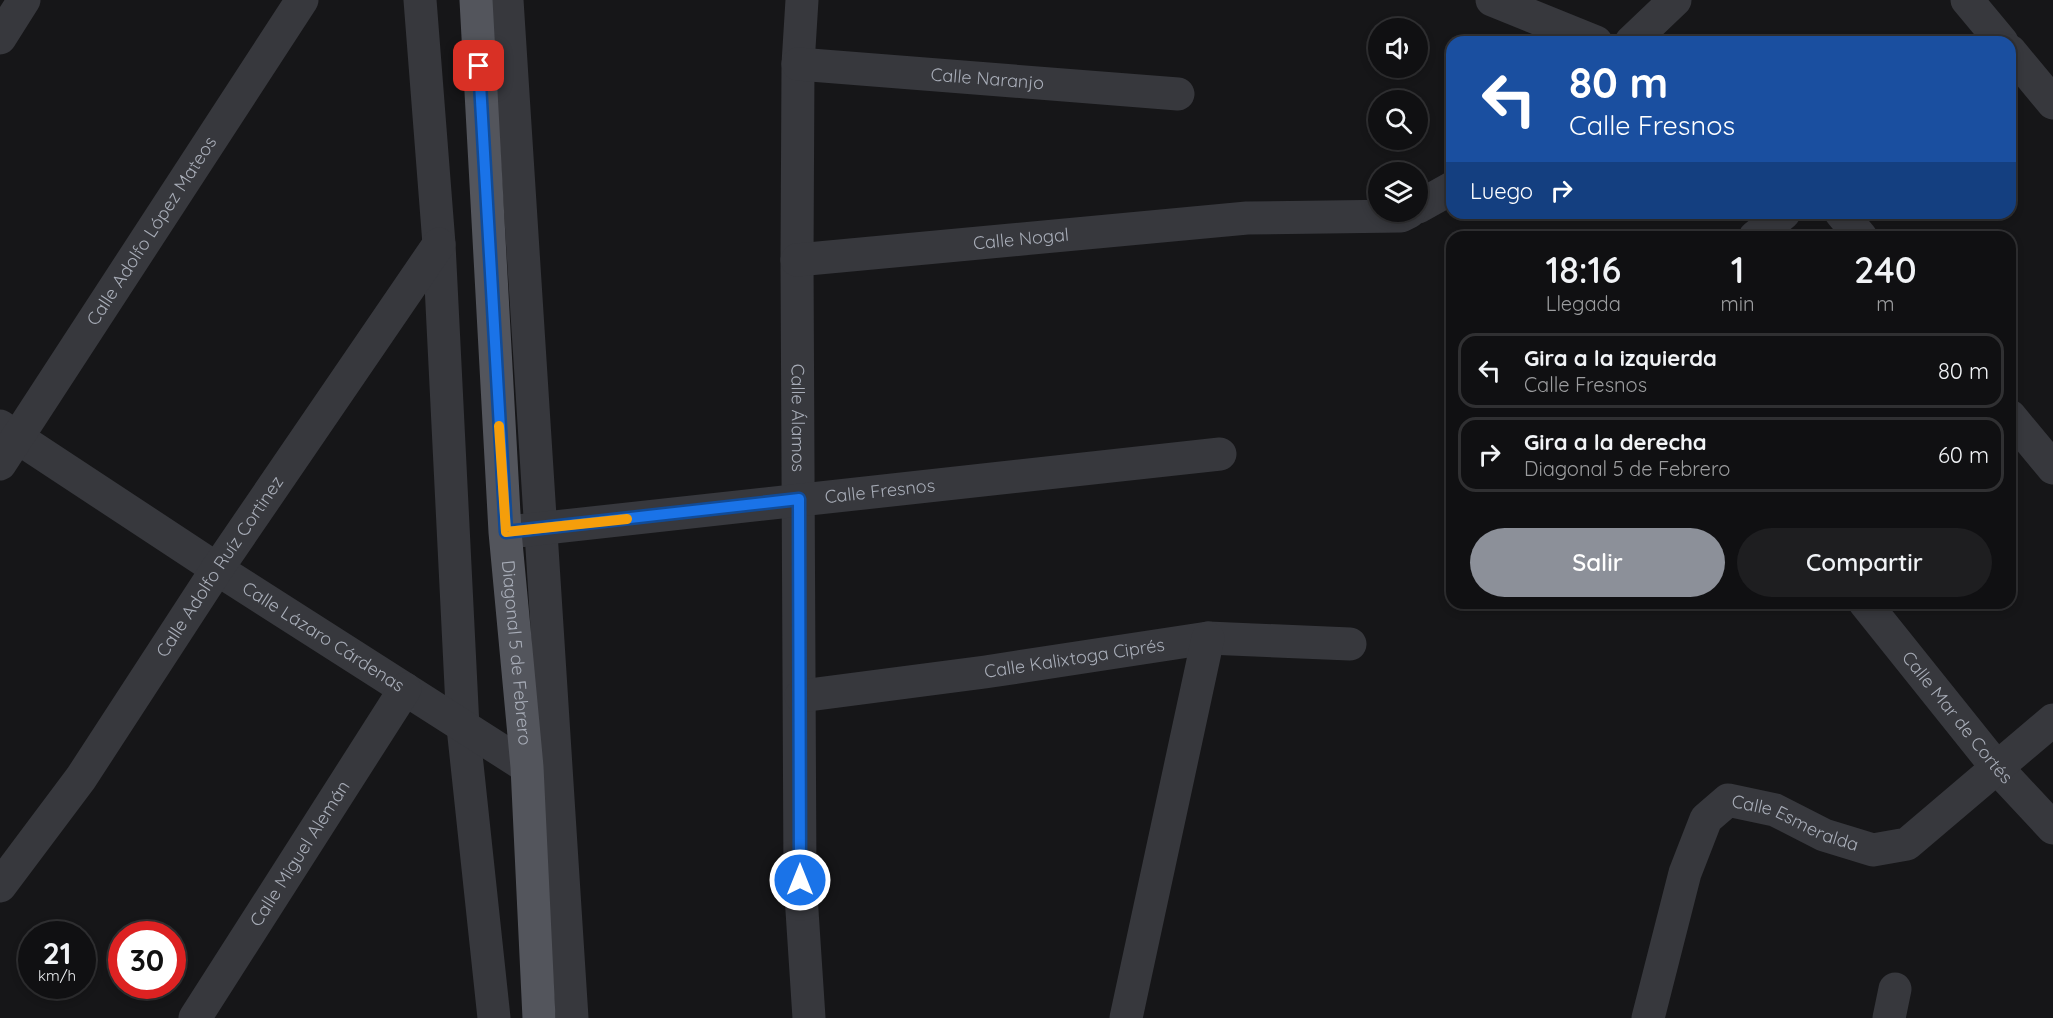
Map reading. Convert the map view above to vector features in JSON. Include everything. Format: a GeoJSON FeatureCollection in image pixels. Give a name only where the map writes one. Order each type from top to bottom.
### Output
{"type":"FeatureCollection","features":[{"type":"Feature","properties":{"kind":"main road","name":"Diagonal 5 de Febrero"},"geometry":{"type":"LineString","coordinates":[[476,0],[483,177],[506,532],[527,767],[539,1018]]}},
{"type":"Feature","properties":{"kind":"street"},"geometry":{"type":"LineString","coordinates":[[0,38],[24,0]]}},
{"type":"Feature","properties":{"kind":"street","name":"Calle Adolfo López Mateos"},"geometry":{"type":"LineString","coordinates":[[6,442],[302,0]]}},
{"type":"Feature","properties":{"kind":"street"},"geometry":{"type":"LineString","coordinates":[[420,0],[439,244],[464,727],[494,1018]]}},
{"type":"Feature","properties":{"kind":"street"},"geometry":{"type":"LineString","coordinates":[[507,0],[572,1018]]}},
{"type":"Feature","properties":{"kind":"street","name":"Calle Álamos"},"geometry":{"type":"LineString","coordinates":[[802,0],[798,64],[796,260],[801,696],[800,880],[809,1018]]}},
{"type":"Feature","properties":{"kind":"street"},"geometry":{"type":"LineString","coordinates":[[1492,0],[1581,36]]}},
{"type":"Feature","properties":{"kind":"street"},"geometry":{"type":"LineString","coordinates":[[1637,36],[1675,0]]}},
{"type":"Feature","properties":{"kind":"street"},"geometry":{"type":"LineString","coordinates":[[1967,0],[1994,36]]}},
{"type":"Feature","properties":{"kind":"street"},"geometry":{"type":"LineString","coordinates":[[2016,62],[2053,103]]}},
{"type":"Feature","properties":{"kind":"street","name":"Calle Naranjo"},"geometry":{"type":"LineString","coordinates":[[798,64],[1178,94]]}},
{"type":"Feature","properties":{"kind":"street"},"geometry":{"type":"LineString","coordinates":[[1428,201],[1446,191]]}},
{"type":"Feature","properties":{"kind":"street","name":"Calle Nogal"},"geometry":{"type":"LineString","coordinates":[[796,260],[1247,218],[1368,216]]}},
{"type":"Feature","properties":{"kind":"street"},"geometry":{"type":"LineString","coordinates":[[1762,231],[1777,219]]}},
{"type":"Feature","properties":{"kind":"street"},"geometry":{"type":"LineString","coordinates":[[1846,219],[1856,231]]}},
{"type":"Feature","properties":{"kind":"street","name":"Calle Adolfo Ruíz Cortinez"},"geometry":{"type":"LineString","coordinates":[[0,886],[81,778],[217,569],[439,244]]}},
{"type":"Feature","properties":{"kind":"street"},"geometry":{"type":"LineString","coordinates":[[2016,423],[2053,468]]}},
{"type":"Feature","properties":{"kind":"street","name":"Calle Lázaro Cárdenas"},"geometry":{"type":"LineString","coordinates":[[6,442],[217,569],[527,767]]}},
{"type":"Feature","properties":{"kind":"street","name":"Calle Fresnos"},"geometry":{"type":"LineString","coordinates":[[506,532],[1220,454]]}},
{"type":"Feature","properties":{"kind":"street","name":"Calle Mar de Cortés"},"geometry":{"type":"LineString","coordinates":[[1870,609],[1998,769],[2053,828]]}},
{"type":"Feature","properties":{"kind":"street"},"geometry":{"type":"LineString","coordinates":[[1126,1018],[1208,638]]}},
{"type":"Feature","properties":{"kind":"street","name":"Calle Kalixtoga Ciprés"},"geometry":{"type":"LineString","coordinates":[[801,696],[985,672],[1208,638],[1350,644]]}},
{"type":"Feature","properties":{"kind":"street","name":"Calle Miguel Alemán"},"geometry":{"type":"LineString","coordinates":[[195,1018],[405,689]]}},
{"type":"Feature","properties":{"kind":"street"},"geometry":{"type":"LineString","coordinates":[[1998,769],[2053,720]]}},
{"type":"Feature","properties":{"kind":"street","name":"Calle Esmeralda"},"geometry":{"type":"LineString","coordinates":[[1648,1018],[1685,873],[1706,819],[1728,800],[1775,810],[1824,835],[1873,849],[1907,844],[1998,769]]}},
{"type":"Feature","properties":{"kind":"slow traffic"},"geometry":{"type":"LineString","coordinates":[[499,426],[506,532],[627,519]]}},
{"type":"Feature","properties":{"kind":"route"},"geometry":{"type":"LineString","coordinates":[[479,66],[483,177],[506,532],[799,499],[800,880]]}}]}
